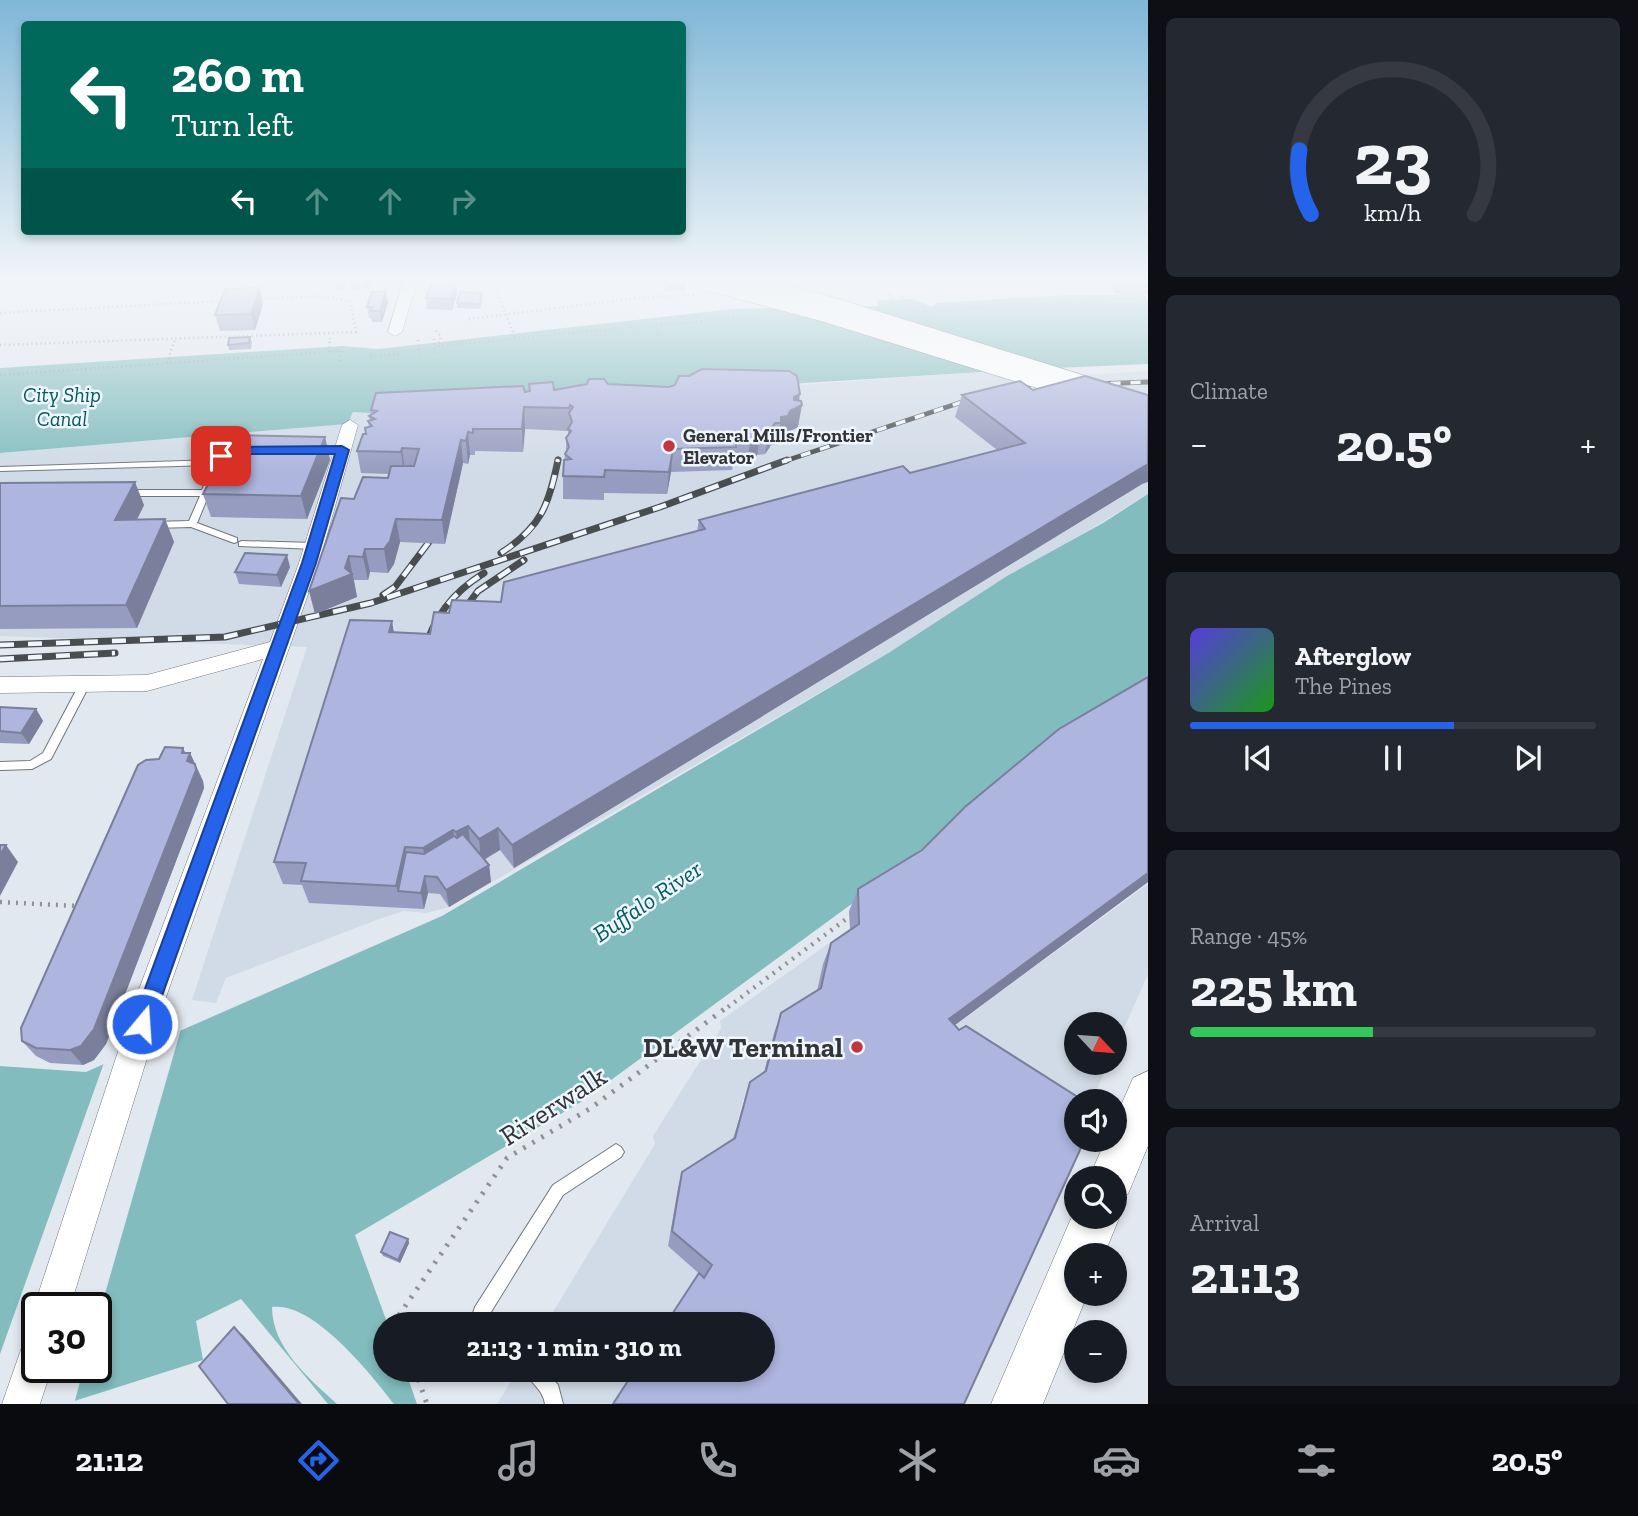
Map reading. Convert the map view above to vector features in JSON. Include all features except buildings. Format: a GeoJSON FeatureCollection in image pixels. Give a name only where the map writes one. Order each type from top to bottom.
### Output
{"type":"FeatureCollection","features":[{"type":"Feature","properties":{"kind":"highway"},"geometry":{"type":"LineString","coordinates":[[938,344],[1148,409]]}},
{"type":"Feature","properties":{"kind":"highway"},"geometry":{"type":"LineString","coordinates":[[963,344],[1148,399]]}},
{"type":"Feature","properties":{"kind":"street"},"geometry":{"type":"LineString","coordinates":[[57,1292],[149,1000],[315,546],[337,450],[350,425]]}},
{"type":"Feature","properties":{"kind":"street"},"geometry":{"type":"LineString","coordinates":[[0,685],[147,683],[279,647]]}},
{"type":"Feature","properties":{"kind":"street"},"geometry":{"type":"LineString","coordinates":[[1118,1166],[1144,1112]]}},
{"type":"Feature","properties":{"kind":"street"},"geometry":{"type":"LineString","coordinates":[[1017,1404],[1064,1292]]}},
{"type":"Feature","properties":{"kind":"street"},"geometry":{"type":"LineString","coordinates":[[21,1404],[28,1383]]}},
{"type":"Feature","properties":{"kind":"lane"},"geometry":{"type":"LineString","coordinates":[[192,524],[219,462],[228,451],[242,450]]}},
{"type":"Feature","properties":{"kind":"lane"},"geometry":{"type":"LineString","coordinates":[[0,469],[219,462]]}},
{"type":"Feature","properties":{"kind":"lane"},"geometry":{"type":"LineString","coordinates":[[112,493],[205,493]]}},
{"type":"Feature","properties":{"kind":"lane"},"geometry":{"type":"LineString","coordinates":[[151,525],[192,524],[238,542],[315,546]]}},
{"type":"Feature","properties":{"kind":"lane"},"geometry":{"type":"LineString","coordinates":[[0,766],[32,765],[47,756],[85,684]]}},
{"type":"Feature","properties":{"kind":"lane"},"geometry":{"type":"LineString","coordinates":[[482,1312],[558,1190],[616,1152]]}},
{"type":"Feature","properties":{"kind":"lane"},"geometry":{"type":"LineString","coordinates":[[544,1382],[552,1391],[554,1404]]}},
{"type":"Feature","properties":{"kind":"path"},"geometry":{"type":"LineString","coordinates":[[0,345],[43,344]]}},
{"type":"Feature","properties":{"kind":"path"},"geometry":{"type":"LineString","coordinates":[[167,363],[173,344]]}},
{"type":"Feature","properties":{"kind":"path"},"geometry":{"type":"LineString","coordinates":[[329,352],[330,344]]}},
{"type":"Feature","properties":{"kind":"path"},"geometry":{"type":"LineString","coordinates":[[418,344],[419,356]]}},
{"type":"Feature","properties":{"kind":"path"},"geometry":{"type":"LineString","coordinates":[[434,344],[435,355]]}},
{"type":"Feature","properties":{"kind":"path"},"geometry":{"type":"LineString","coordinates":[[438,344],[438,346],[462,344]]}},
{"type":"Feature","properties":{"kind":"path"},"geometry":{"type":"LineString","coordinates":[[376,355],[378,347]]}},
{"type":"Feature","properties":{"kind":"path"},"geometry":{"type":"LineString","coordinates":[[0,374],[341,351],[340,361]]}},
{"type":"Feature","properties":{"kind":"path"},"geometry":{"type":"LineString","coordinates":[[371,356],[400,354]]}},
{"type":"Feature","properties":{"kind":"path"},"geometry":{"type":"LineString","coordinates":[[0,902],[91,907]]}},
{"type":"Feature","properties":{"kind":"path","name":"Riverwalk"},"geometry":{"type":"LineString","coordinates":[[401,1312],[507,1158],[591,1108],[849,918]]}},
{"type":"Feature","properties":{"kind":"path"},"geometry":{"type":"LineString","coordinates":[[419,1382],[427,1404]]}},
{"type":"Feature","properties":{"kind":"shaded area"},"geometry":{"type":"Polygon","coordinates":[[[1148,367],[1148,494],[890,652],[449,907],[426,913],[404,911],[226,978],[216,1003],[192,1000],[307,647],[0,636],[0,453],[347,424],[352,412],[386,414],[1013,370],[1148,367]]]}},
{"type":"Feature","properties":{"kind":"shaded area"},"geometry":{"type":"Polygon","coordinates":[[[1148,884],[1148,974],[1127,1022],[1127,1012],[1064,1012],[1064,1075],[1103,1075],[1097,1089],[1064,1089],[1064,1096],[936,1039],[1148,884]]]}},
{"type":"Feature","properties":{"kind":"shaded area"},"geometry":{"type":"Polygon","coordinates":[[[850,928],[850,946],[759,1089],[743,1100],[729,1155],[669,1246],[707,1279],[680,1312],[553,1312],[655,1144],[653,1136],[721,1028],[720,1021],[850,928]]]}},
{"type":"Feature","properties":{"kind":"shaded area"},"geometry":{"type":"Polygon","coordinates":[[[511,1382],[631,1382],[617,1404],[497,1404],[511,1382]]]}},
{"type":"Feature","properties":{"kind":"water","name":"City Ship Canal"},"geometry":{"type":"Polygon","coordinates":[[[427,344],[1148,344],[1148,367],[1013,370],[386,414],[353,412],[347,424],[0,453],[0,368],[343,346],[378,349],[427,344]]]}},
{"type":"Feature","properties":{"kind":"water","name":"Buffalo River"},"geometry":{"type":"Polygon","coordinates":[[[1148,494],[1148,684],[1063,735],[868,892],[581,1102],[355,1235],[383,1312],[373,1312],[373,1378],[339,1342],[305,1315],[288,1308],[272,1307],[278,1336],[285,1349],[304,1373],[337,1404],[328,1404],[241,1299],[196,1321],[203,1360],[65,1404],[0,1404],[0,1066],[86,1072],[442,916],[890,652],[1007,576],[1103,523],[1148,494]]]}},
{"type":"Feature","properties":{"kind":"water"},"geometry":{"type":"Polygon","coordinates":[[[377,1382],[409,1382],[417,1404],[394,1404],[377,1382]]]}},
{"type":"Feature","properties":{"kind":"pier"},"geometry":{"type":"Polygon","coordinates":[[[1148,364],[1148,371],[1052,377],[1013,370],[1148,364]]]}},
{"type":"Feature","properties":{"kind":"pier"},"geometry":{"type":"Polygon","coordinates":[[[181,1029],[105,1292],[22,1292],[105,1060],[181,1029]]]}},
{"type":"Feature","properties":{"kind":"pier"},"geometry":{"type":"Polygon","coordinates":[[[21,1295],[21,1383],[80,1383],[74,1404],[0,1404],[0,1354],[21,1295]]]}},
{"type":"Feature","properties":{"kind":"railway"},"geometry":{"type":"LineString","coordinates":[[1011,391],[1044,386],[1148,382]]}},
{"type":"Feature","properties":{"kind":"railway"},"geometry":{"type":"LineString","coordinates":[[782,462],[980,396]]}},
{"type":"Feature","properties":{"kind":"railway"},"geometry":{"type":"LineString","coordinates":[[501,553],[526,534],[541,514],[551,490],[558,460]]}},
{"type":"Feature","properties":{"kind":"railway"},"geometry":{"type":"LineString","coordinates":[[0,645],[225,637],[371,603],[660,507],[787,460]]}},
{"type":"Feature","properties":{"kind":"railway"},"geometry":{"type":"LineString","coordinates":[[383,595],[395,587],[432,538]]}},
{"type":"Feature","properties":{"kind":"railway"},"geometry":{"type":"LineString","coordinates":[[459,616],[478,591],[524,560]]}},
{"type":"Feature","properties":{"kind":"railway"},"geometry":{"type":"LineString","coordinates":[[423,654],[432,629],[445,608],[462,589],[484,573]]}},
{"type":"Feature","properties":{"kind":"railway"},"geometry":{"type":"LineString","coordinates":[[0,659],[115,653]]}},
{"type":"Feature","properties":{"kind":"place","name":"General Mills/Frontier Elevator"},"geometry":{"type":"Point","coordinates":[669,446]}},
{"type":"Feature","properties":{"kind":"place","name":"DL&W Terminal"},"geometry":{"type":"Point","coordinates":[857,1047]}},
{"type":"Feature","properties":{"kind":"route"},"geometry":{"type":"LineString","coordinates":[[142,1024],[214,818],[309,563],[342,450],[310,448],[228,451],[221,456]]}}]}
